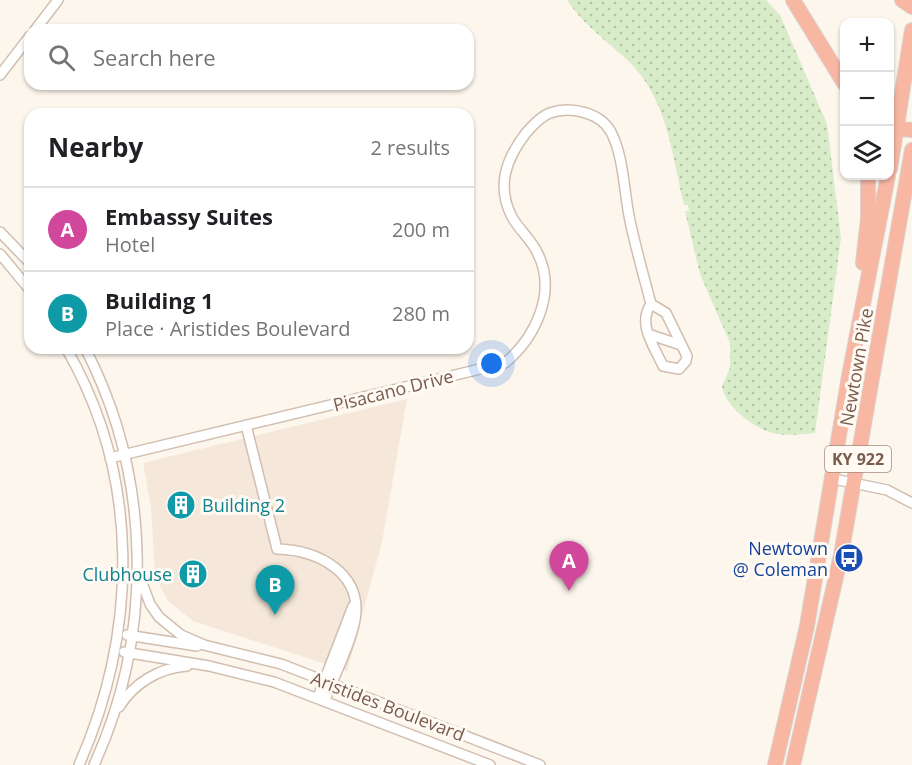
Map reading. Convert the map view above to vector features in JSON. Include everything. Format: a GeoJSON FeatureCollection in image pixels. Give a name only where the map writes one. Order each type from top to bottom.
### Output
{"type":"FeatureCollection","features":[{"type":"Feature","properties":{"kind":"highway"},"geometry":{"type":"LineString","coordinates":[[793,0],[840,76]]}},
{"type":"Feature","properties":{"kind":"highway"},"geometry":{"type":"LineString","coordinates":[[902,0],[912,7]]}},
{"type":"Feature","properties":{"kind":"highway"},"geometry":{"type":"LineString","coordinates":[[893,126],[912,30]]}},
{"type":"Feature","properties":{"kind":"highway"},"geometry":{"type":"LineString","coordinates":[[894,128],[912,130]]}},
{"type":"Feature","properties":{"kind":"highway","name":"Newtown Pike"},"geometry":{"type":"LineString","coordinates":[[793,765],[826,631],[912,150]]}},
{"type":"Feature","properties":{"kind":"highway"},"geometry":{"type":"LineString","coordinates":[[849,376],[868,219],[868,180]]}},
{"type":"Feature","properties":{"kind":"highway","name":"Newtown Pike"},"geometry":{"type":"LineString","coordinates":[[775,765],[807,626],[834,479],[849,376],[887,180]]}},
{"type":"Feature","properties":{"kind":"highway"},"geometry":{"type":"LineString","coordinates":[[883,317],[912,198]]}},
{"type":"Feature","properties":{"kind":"street"},"geometry":{"type":"LineString","coordinates":[[40,24],[58,0]]}},
{"type":"Feature","properties":{"kind":"street"},"geometry":{"type":"LineString","coordinates":[[0,75],[24,44]]}},
{"type":"Feature","properties":{"kind":"street","name":"Pisacano Drive"},"geometry":{"type":"LineString","coordinates":[[110,458],[505,363],[516,353],[537,322],[545,287],[538,254],[512,217],[502,187],[513,150],[530,128],[549,113],[575,110],[600,120],[610,131],[618,153],[630,221],[651,304]]}},
{"type":"Feature","properties":{"kind":"street"},"geometry":{"type":"LineString","coordinates":[[0,232],[24,257]]}},
{"type":"Feature","properties":{"kind":"street"},"geometry":{"type":"LineString","coordinates":[[0,254],[24,283]]}},
{"type":"Feature","properties":{"kind":"street"},"geometry":{"type":"LineString","coordinates":[[651,304],[666,313],[681,345],[686,361],[679,369],[667,369],[663,366],[648,334],[645,322],[646,312],[651,304]]}},
{"type":"Feature","properties":{"kind":"street"},"geometry":{"type":"LineString","coordinates":[[648,334],[681,345]]}},
{"type":"Feature","properties":{"kind":"street"},"geometry":{"type":"LineString","coordinates":[[69,354],[93,404],[110,458],[124,543],[117,650],[101,710],[79,765]]}},
{"type":"Feature","properties":{"kind":"street"},"geometry":{"type":"LineString","coordinates":[[88,354],[102,386],[124,455],[136,525],[138,572],[130,652],[114,714],[94,765]]}},
{"type":"Feature","properties":{"kind":"street"},"geometry":{"type":"LineString","coordinates":[[246,425],[277,549],[300,552],[327,560],[350,582],[355,619],[321,698]]}},
{"type":"Feature","properties":{"kind":"street"},"geometry":{"type":"LineString","coordinates":[[834,479],[887,490],[912,503]]}},
{"type":"Feature","properties":{"kind":"street","name":"Aristides Boulevard"},"geometry":{"type":"LineString","coordinates":[[138,572],[150,604],[170,628],[191,640],[281,664],[540,765]]}},
{"type":"Feature","properties":{"kind":"street","name":"Aristides Boulevard"},"geometry":{"type":"LineString","coordinates":[[119,633],[234,652]]}},
{"type":"Feature","properties":{"kind":"street","name":"Aristides Boulevard"},"geometry":{"type":"LineString","coordinates":[[117,650],[209,666],[274,682],[321,698],[490,765]]}},
{"type":"Feature","properties":{"kind":"street","name":"Aristides Boulevard"},"geometry":{"type":"LineString","coordinates":[[114,714],[131,691],[152,676],[184,666],[209,666]]}},
{"type":"Feature","properties":{"kind":"shaded area"},"geometry":{"type":"Polygon","coordinates":[[[407,399],[382,542],[347,671],[193,621],[168,601],[155,576],[151,508],[143,463],[407,399]]]}},
{"type":"Feature","properties":{"kind":"green space"},"geometry":{"type":"Polygon","coordinates":[[[567,0],[766,0],[780,15],[827,124],[841,238],[815,433],[787,435],[769,432],[743,417],[724,394],[722,386],[730,368],[730,343],[700,274],[685,211],[689,211],[688,205],[684,205],[662,115],[646,83],[635,68],[582,19],[567,0]]]}},
{"type":"Feature","properties":{"kind":"place","name":"Building 2"},"geometry":{"type":"Point","coordinates":[181,505]}},
{"type":"Feature","properties":{"kind":"place","name":"Newtown @ Coleman"},"geometry":{"type":"Point","coordinates":[849,558]}},
{"type":"Feature","properties":{"kind":"place","name":"Clubhouse"},"geometry":{"type":"Point","coordinates":[193,574]}},
{"type":"Feature","properties":{"kind":"place","name":"Embassy Suites"},"geometry":{"type":"Point","coordinates":[569,591]}},
{"type":"Feature","properties":{"kind":"place","name":"Building 1"},"geometry":{"type":"Point","coordinates":[275,615]}}]}
